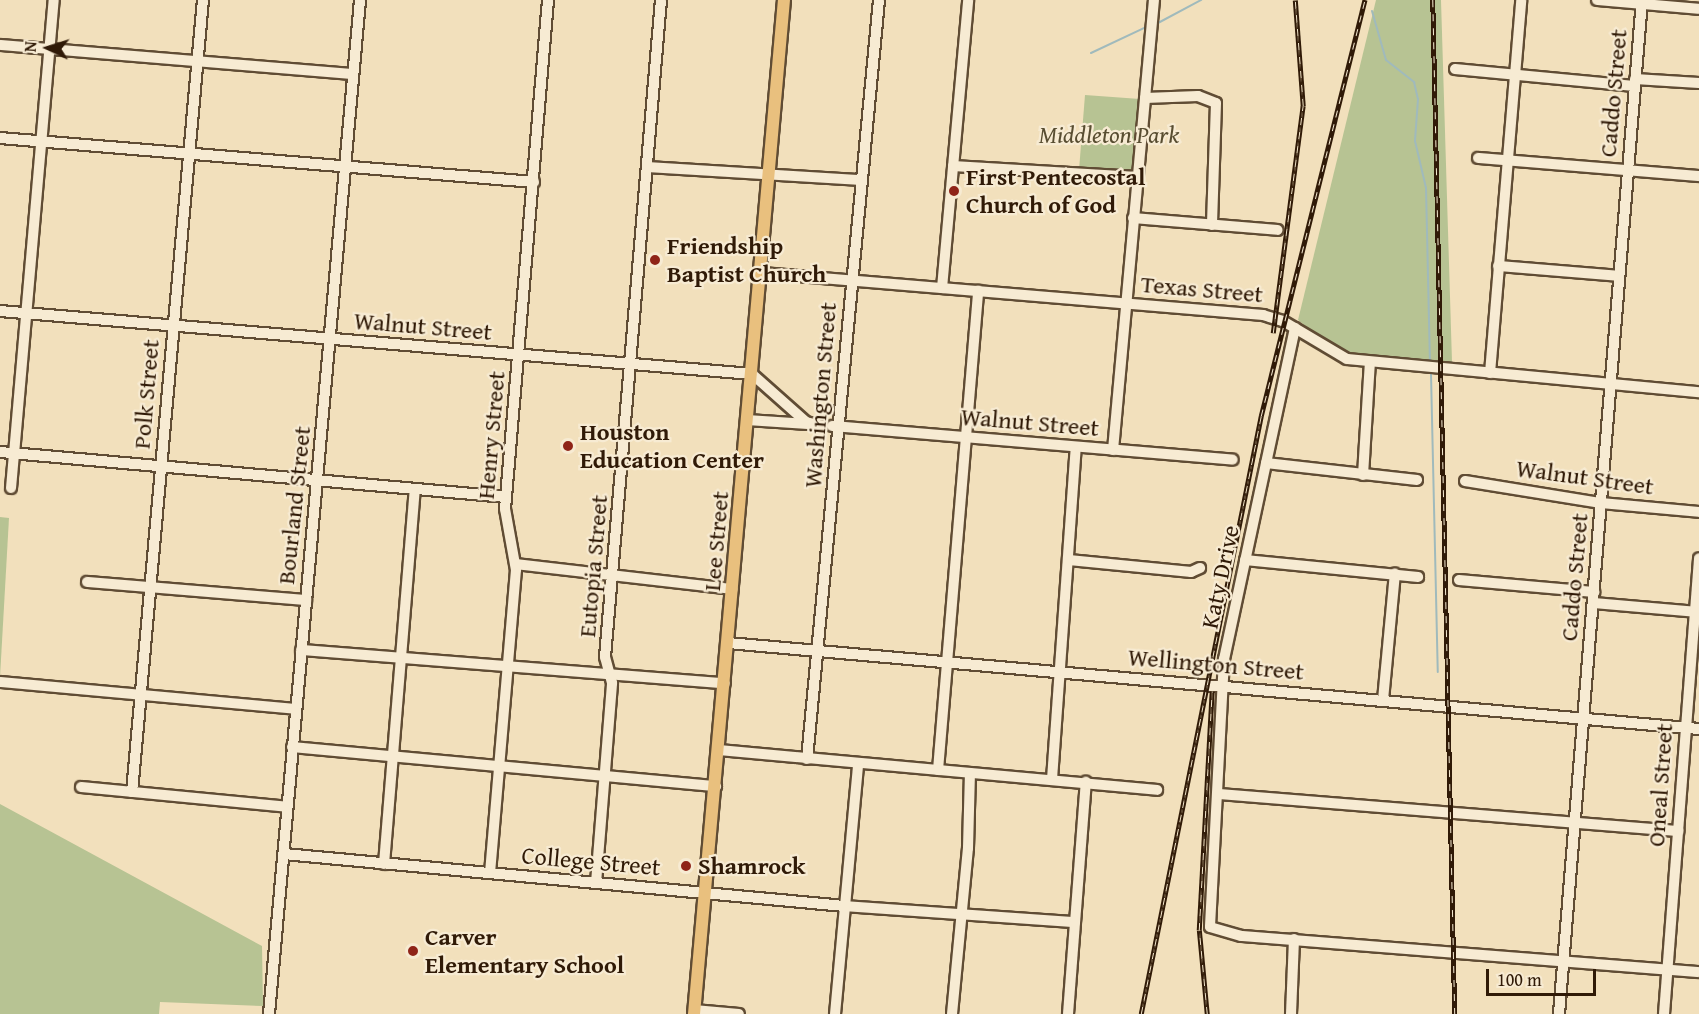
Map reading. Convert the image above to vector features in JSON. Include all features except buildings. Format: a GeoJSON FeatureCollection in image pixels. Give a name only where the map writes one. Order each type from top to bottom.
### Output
{"type":"FeatureCollection","features":[{"type":"Feature","properties":{"kind":"main road","name":"Lee Street"},"geometry":{"type":"LineString","coordinates":[[694,1012],[762,273],[784,0]]}},
{"type":"Feature","properties":{"kind":"street"},"geometry":{"type":"LineString","coordinates":[[11,488],[54,0]]}},
{"type":"Feature","properties":{"kind":"street","name":"Polk Street"},"geometry":{"type":"LineString","coordinates":[[132,792],[203,0]]}},
{"type":"Feature","properties":{"kind":"street","name":"Bourland Street"},"geometry":{"type":"LineString","coordinates":[[269,1014],[301,650],[332,339],[360,0]]}},
{"type":"Feature","properties":{"kind":"street","name":"Henry Street"},"geometry":{"type":"LineString","coordinates":[[490,873],[516,564],[506,497],[548,0]]}},
{"type":"Feature","properties":{"kind":"street","name":"Eutopia Street"},"geometry":{"type":"LineString","coordinates":[[596,883],[612,683],[607,673],[612,573],[661,0]]}},
{"type":"Feature","properties":{"kind":"street","name":"Washington Street"},"geometry":{"type":"LineString","coordinates":[[807,759],[879,0]]}},
{"type":"Feature","properties":{"kind":"street"},"geometry":{"type":"LineString","coordinates":[[942,288],[968,0]]}},
{"type":"Feature","properties":{"kind":"street"},"geometry":{"type":"LineString","coordinates":[[1113,450],[1154,0]]}},
{"type":"Feature","properties":{"kind":"street"},"geometry":{"type":"LineString","coordinates":[[1490,373],[1521,0]]}},
{"type":"Feature","properties":{"kind":"street"},"geometry":{"type":"LineString","coordinates":[[1597,0],[1641,2],[1699,9]]}},
{"type":"Feature","properties":{"kind":"street","name":"Caddo Street"},"geometry":{"type":"LineString","coordinates":[[1559,1014],[1641,2]]}},
{"type":"Feature","properties":{"kind":"street"},"geometry":{"type":"LineString","coordinates":[[0,45],[353,74]]}},
{"type":"Feature","properties":{"kind":"street"},"geometry":{"type":"LineString","coordinates":[[1455,69],[1514,76],[1699,84]]}},
{"type":"Feature","properties":{"kind":"street"},"geometry":{"type":"LineString","coordinates":[[1145,98],[1197,96],[1216,103],[1212,225]]}},
{"type":"Feature","properties":{"kind":"street"},"geometry":{"type":"LineString","coordinates":[[0,138],[534,182]]}},
{"type":"Feature","properties":{"kind":"street"},"geometry":{"type":"LineString","coordinates":[[1478,158],[1699,176]]}},
{"type":"Feature","properties":{"kind":"street"},"geometry":{"type":"LineString","coordinates":[[953,166],[1137,177]]}},
{"type":"Feature","properties":{"kind":"street"},"geometry":{"type":"LineString","coordinates":[[647,167],[862,180]]}},
{"type":"Feature","properties":{"kind":"street"},"geometry":{"type":"LineString","coordinates":[[1133,218],[1278,230]]}},
{"type":"Feature","properties":{"kind":"street"},"geometry":{"type":"LineString","coordinates":[[1498,266],[1619,276]]}},
{"type":"Feature","properties":{"kind":"street","name":"Texas Street"},"geometry":{"type":"LineString","coordinates":[[762,273],[1263,315],[1295,328],[1333,354],[1370,362],[1610,386],[1699,392]]}},
{"type":"Feature","properties":{"kind":"street"},"geometry":{"type":"LineString","coordinates":[[938,770],[978,291]]}},
{"type":"Feature","properties":{"kind":"street","name":"Walnut Street"},"geometry":{"type":"LineString","coordinates":[[0,311],[752,374],[797,416],[823,426]]}},
{"type":"Feature","properties":{"kind":"street","name":"Katy Drive"},"geometry":{"type":"LineString","coordinates":[[1294,939],[1228,933],[1210,927],[1218,794],[1221,686],[1245,560],[1295,328]]}},
{"type":"Feature","properties":{"kind":"street"},"geometry":{"type":"LineString","coordinates":[[1363,475],[1370,362]]}},
{"type":"Feature","properties":{"kind":"street","name":"Walnut Street"},"geometry":{"type":"LineString","coordinates":[[747,420],[1233,460]]}},
{"type":"Feature","properties":{"kind":"street"},"geometry":{"type":"LineString","coordinates":[[1052,779],[1058,670],[1076,448]]}},
{"type":"Feature","properties":{"kind":"street"},"geometry":{"type":"LineString","coordinates":[[0,452],[506,497]]}},
{"type":"Feature","properties":{"kind":"street"},"geometry":{"type":"LineString","coordinates":[[1266,463],[1417,480]]}},
{"type":"Feature","properties":{"kind":"street","name":"Walnut Street"},"geometry":{"type":"LineString","coordinates":[[1466,481],[1600,503],[1699,512]]}},
{"type":"Feature","properties":{"kind":"street"},"geometry":{"type":"LineString","coordinates":[[384,864],[415,489]]}},
{"type":"Feature","properties":{"kind":"street","name":"Oneal Street"},"geometry":{"type":"LineString","coordinates":[[1664,1014],[1685,728],[1697,612],[1699,558]]}},
{"type":"Feature","properties":{"kind":"street"},"geometry":{"type":"LineString","coordinates":[[1068,560],[1191,572],[1200,568]]}},
{"type":"Feature","properties":{"kind":"street"},"geometry":{"type":"LineString","coordinates":[[1245,560],[1418,577]]}},
{"type":"Feature","properties":{"kind":"street"},"geometry":{"type":"LineString","coordinates":[[516,564],[733,588]]}},
{"type":"Feature","properties":{"kind":"street"},"geometry":{"type":"LineString","coordinates":[[1383,700],[1395,574]]}},
{"type":"Feature","properties":{"kind":"street"},"geometry":{"type":"LineString","coordinates":[[1459,580],[1697,612]]}},
{"type":"Feature","properties":{"kind":"street"},"geometry":{"type":"LineString","coordinates":[[87,582],[306,600]]}},
{"type":"Feature","properties":{"kind":"street","name":"Wellington Street"},"geometry":{"type":"LineString","coordinates":[[728,643],[1058,670],[1699,729]]}},
{"type":"Feature","properties":{"kind":"street"},"geometry":{"type":"LineString","coordinates":[[301,650],[508,664],[725,683]]}},
{"type":"Feature","properties":{"kind":"street"},"geometry":{"type":"LineString","coordinates":[[0,682],[296,709]]}},
{"type":"Feature","properties":{"kind":"street"},"geometry":{"type":"LineString","coordinates":[[292,747],[716,786]]}},
{"type":"Feature","properties":{"kind":"street"},"geometry":{"type":"LineString","coordinates":[[719,750],[1157,789]]}},
{"type":"Feature","properties":{"kind":"street"},"geometry":{"type":"LineString","coordinates":[[835,1014],[858,764]]}},
{"type":"Feature","properties":{"kind":"street"},"geometry":{"type":"LineString","coordinates":[[952,1014],[968,848],[970,773]]}},
{"type":"Feature","properties":{"kind":"street"},"geometry":{"type":"LineString","coordinates":[[1068,1014],[1086,782]]}},
{"type":"Feature","properties":{"kind":"street"},"geometry":{"type":"LineString","coordinates":[[81,787],[287,807]]}},
{"type":"Feature","properties":{"kind":"street"},"geometry":{"type":"LineString","coordinates":[[1218,794],[1679,831]]}},
{"type":"Feature","properties":{"kind":"street","name":"College Street"},"geometry":{"type":"LineString","coordinates":[[284,854],[845,906],[1074,922]]}},
{"type":"Feature","properties":{"kind":"street"},"geometry":{"type":"LineString","coordinates":[[1291,1014],[1294,939],[1699,972]]}},
{"type":"Feature","properties":{"kind":"street"},"geometry":{"type":"LineString","coordinates":[[694,1012],[739,1014]]}},
{"type":"Feature","properties":{"kind":"green space"},"geometry":{"type":"Polygon","coordinates":[[[1376,0],[1441,0],[1452,362],[1337,351],[1298,320],[1376,0]]]}},
{"type":"Feature","properties":{"kind":"green space","name":"Middleton Park"},"geometry":{"type":"Polygon","coordinates":[[[1085,95],[1140,99],[1133,174],[1079,170],[1085,95]]]}},
{"type":"Feature","properties":{"kind":"green space"},"geometry":{"type":"Polygon","coordinates":[[[0,517],[9,518],[0,677],[0,517]]]}},
{"type":"Feature","properties":{"kind":"green space"},"geometry":{"type":"Polygon","coordinates":[[[0,804],[262,946],[263,1006],[160,1002],[159,1014],[0,1014],[0,804]]]}},
{"type":"Feature","properties":{"kind":"waterway"},"geometry":{"type":"LineString","coordinates":[[1158,23],[1201,0]]}},
{"type":"Feature","properties":{"kind":"waterway"},"geometry":{"type":"LineString","coordinates":[[1372,11],[1386,60],[1414,82],[1418,99],[1415,141],[1426,188],[1430,362]]}},
{"type":"Feature","properties":{"kind":"waterway"},"geometry":{"type":"LineString","coordinates":[[1091,53],[1144,28]]}},
{"type":"Feature","properties":{"kind":"waterway"},"geometry":{"type":"LineString","coordinates":[[1431,374],[1438,672]]}},
{"type":"Feature","properties":{"kind":"railway"},"geometry":{"type":"LineString","coordinates":[[1273,333],[1303,106],[1295,0]]}},
{"type":"Feature","properties":{"kind":"railway"},"geometry":{"type":"LineString","coordinates":[[1141,1014],[1261,416],[1365,0]]}},
{"type":"Feature","properties":{"kind":"railway"},"geometry":{"type":"LineString","coordinates":[[1433,0],[1455,1014]]}},
{"type":"Feature","properties":{"kind":"railway"},"geometry":{"type":"LineString","coordinates":[[1207,1014],[1199,930],[1212,691]]}},
{"type":"Feature","properties":{"kind":"place","name":"First Pentecostal Church of God"},"geometry":{"type":"Point","coordinates":[954,191]}},
{"type":"Feature","properties":{"kind":"place","name":"Friendship Baptist Church"},"geometry":{"type":"Point","coordinates":[655,260]}},
{"type":"Feature","properties":{"kind":"place","name":"Houston Education Center"},"geometry":{"type":"Point","coordinates":[568,446]}},
{"type":"Feature","properties":{"kind":"place","name":"Shamrock"},"geometry":{"type":"Point","coordinates":[686,866]}},
{"type":"Feature","properties":{"kind":"place","name":"Carver Elementary School"},"geometry":{"type":"Point","coordinates":[413,951]}}]}
